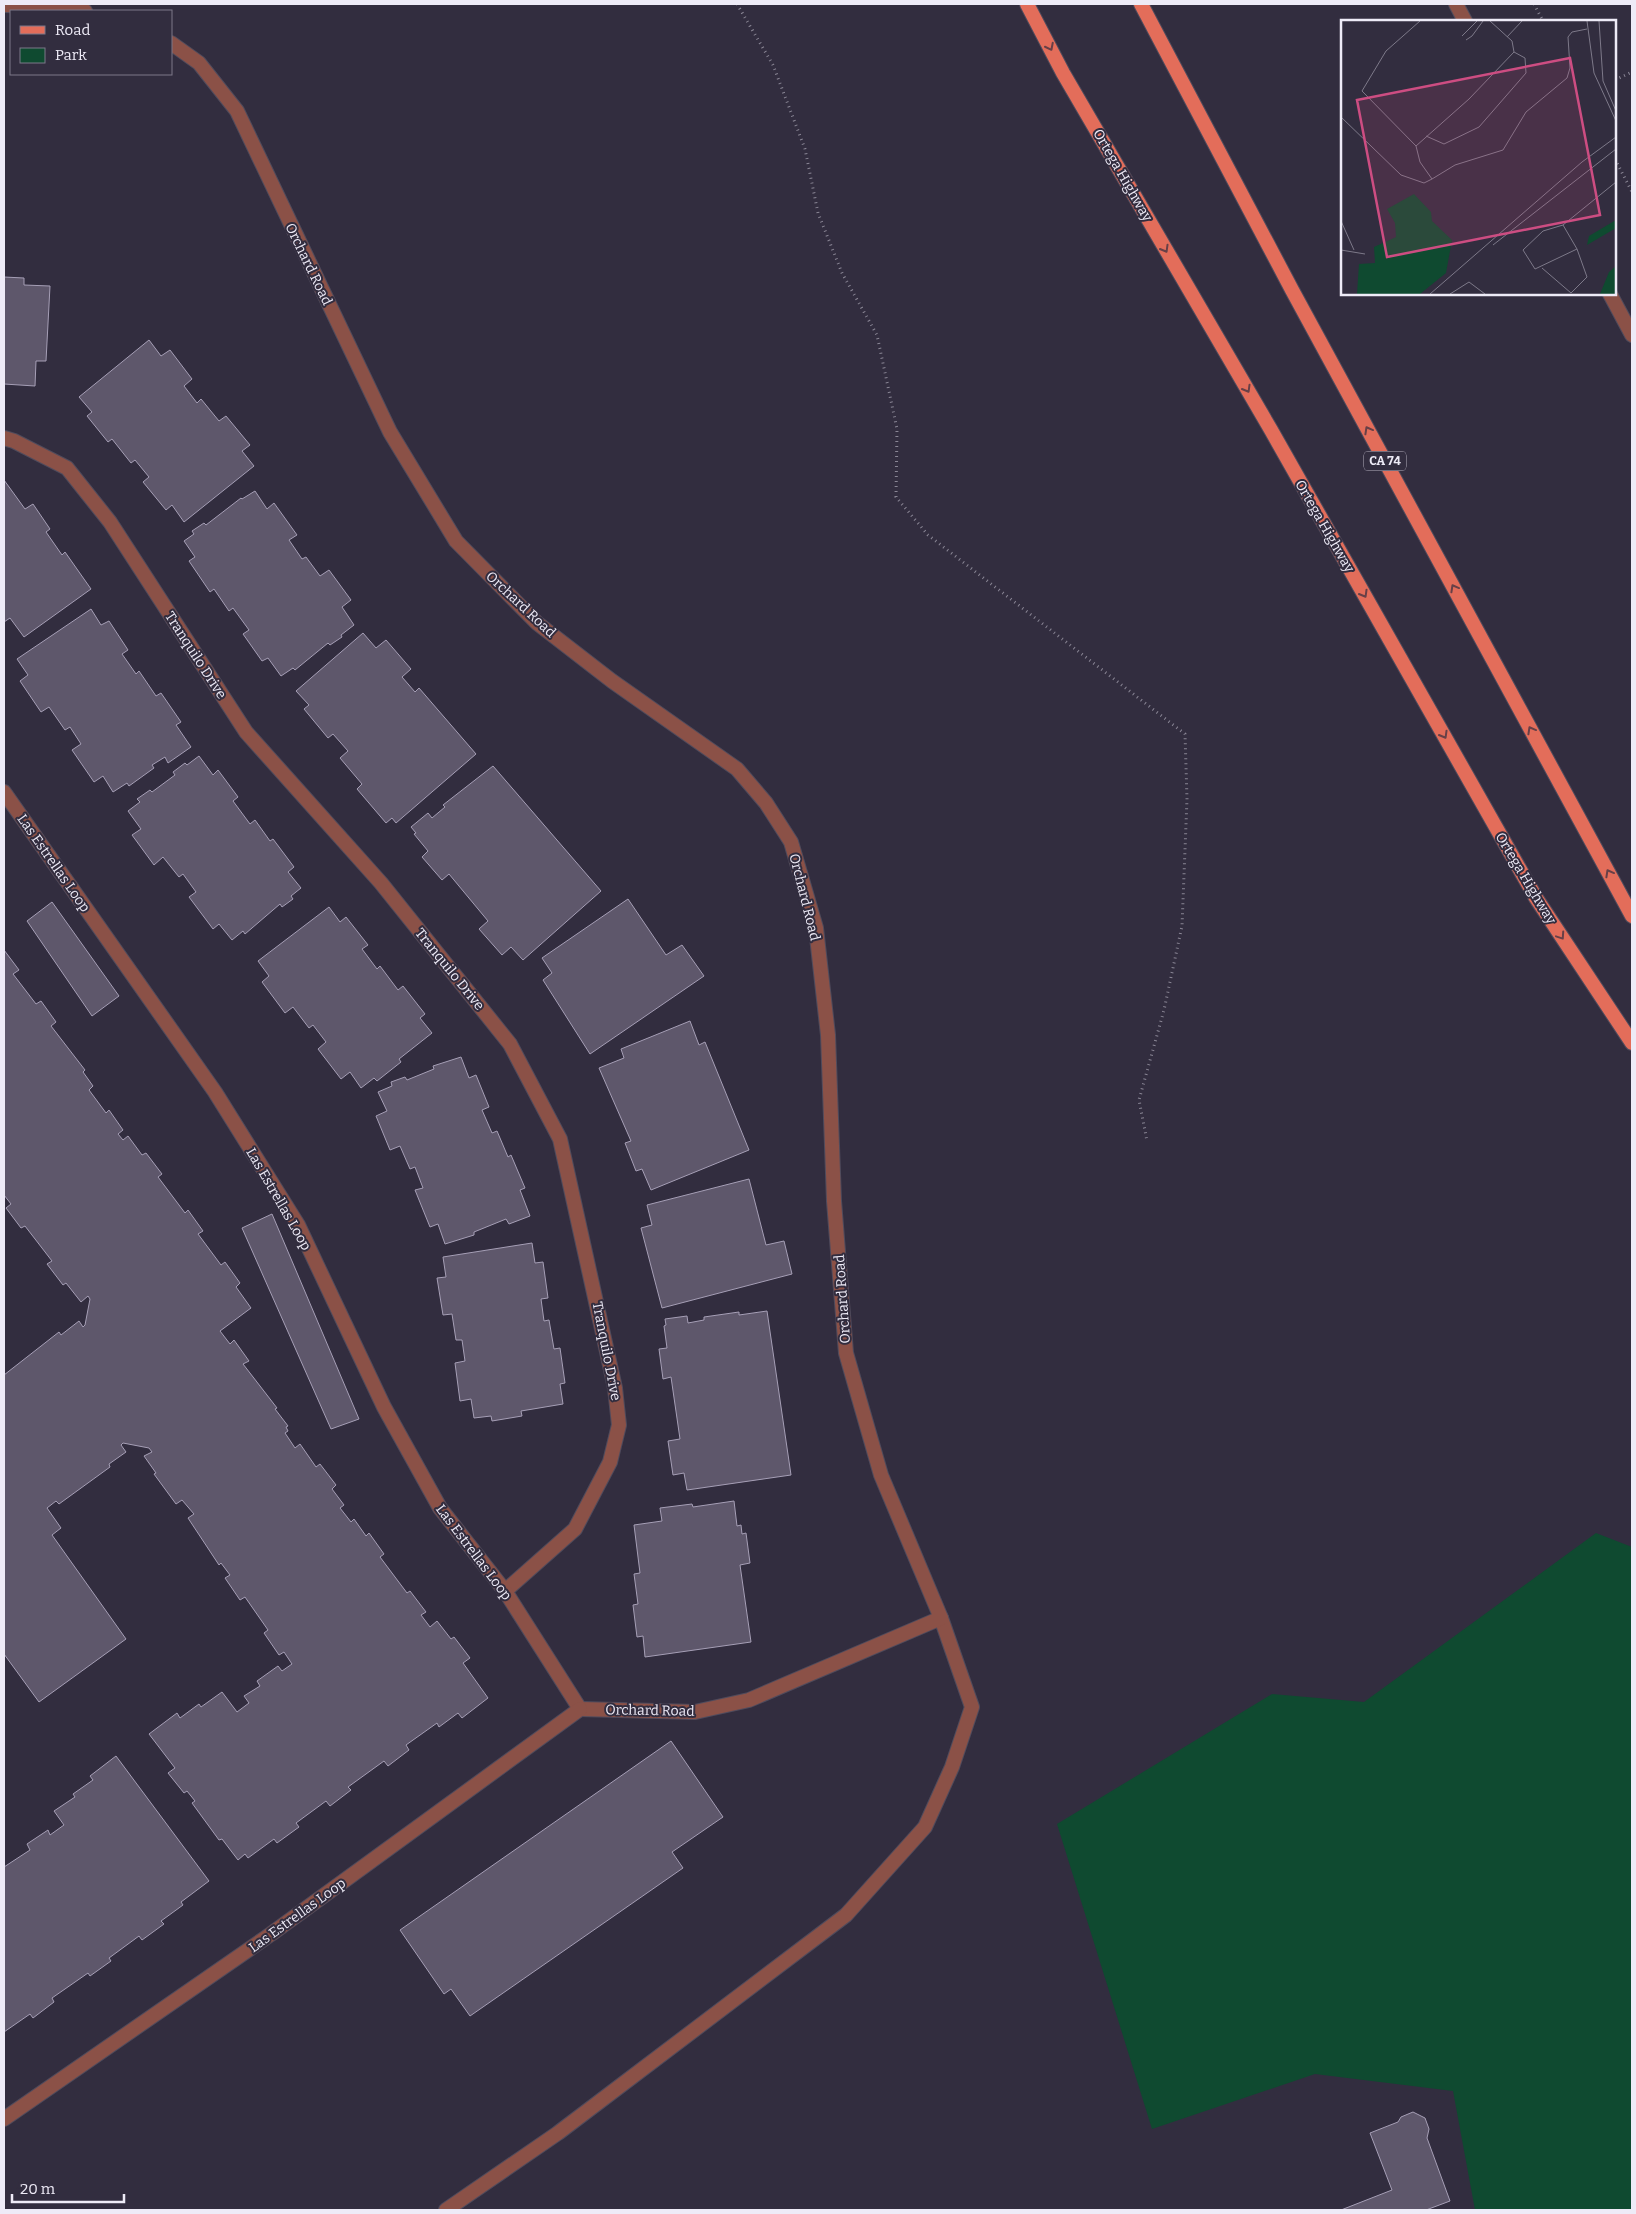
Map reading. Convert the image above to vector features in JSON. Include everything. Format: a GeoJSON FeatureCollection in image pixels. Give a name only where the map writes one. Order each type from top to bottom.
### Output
{"type":"FeatureCollection","features":[{"type":"Feature","properties":{"kind":"main road","name":"Ortega Highway"},"geometry":{"type":"LineString","coordinates":[[1027,4],[1063,72],[1276,438],[1536,898],[1632,1043]]}},
{"type":"Feature","properties":{"kind":"main road","name":"CA 74"},"geometry":{"type":"LineString","coordinates":[[1141,4],[1292,290],[1632,916]]}},
{"type":"Feature","properties":{"kind":"street"},"geometry":{"type":"LineString","coordinates":[[1456,4],[1464,20]]}},
{"type":"Feature","properties":{"kind":"street"},"geometry":{"type":"LineString","coordinates":[[4,5],[48,6],[78,10]]}},
{"type":"Feature","properties":{"kind":"street","name":"Orchard Road"},"geometry":{"type":"LineString","coordinates":[[172,44],[199,62],[237,111],[390,432],[456,541],[537,623],[612,681],[737,769],[766,803],[791,842],[816,928],[828,1034],[834,1201],[846,1353],[882,1475],[941,1618],[750,1700],[695,1712],[580,1709]]}},
{"type":"Feature","properties":{"kind":"street"},"geometry":{"type":"LineString","coordinates":[[1611,295],[1632,335]]}},
{"type":"Feature","properties":{"kind":"street","name":"Tranquilo Drive"},"geometry":{"type":"LineString","coordinates":[[4,438],[14,441],[67,468],[110,522],[246,732],[381,883],[510,1044],[560,1139],[615,1388],[620,1425],[610,1462],[575,1529],[505,1591]]}},
{"type":"Feature","properties":{"kind":"street","name":"Las Estrellas Loop"},"geometry":{"type":"LineString","coordinates":[[4,792],[214,1092],[288,1208],[298,1225],[384,1407],[440,1508],[505,1591],[580,1709],[271,1934],[4,2119]]}},
{"type":"Feature","properties":{"kind":"street"},"geometry":{"type":"LineString","coordinates":[[446,2210],[558,2133],[846,1915],[925,1827],[952,1767],[972,1707],[941,1618]]}},
{"type":"Feature","properties":{"kind":"path"},"geometry":{"type":"LineString","coordinates":[[737,4],[774,65],[806,148],[818,213],[842,273],[876,335],[897,430],[896,498],[928,536],[1185,734],[1187,798],[1182,926],[1164,1010],[1138,1100],[1147,1141]]}},
{"type":"Feature","properties":{"kind":"path"},"geometry":{"type":"LineString","coordinates":[[1534,4],[1542,20]]}},
{"type":"Feature","properties":{"kind":"path"},"geometry":{"type":"LineString","coordinates":[[1616,80],[1632,72]]}},
{"type":"Feature","properties":{"kind":"path"},"geometry":{"type":"LineString","coordinates":[[1616,161],[1632,192]]}},
{"type":"Feature","properties":{"kind":"green space"},"geometry":{"type":"Polygon","coordinates":[[[1596,1533],[1632,1547],[1632,2210],[1475,2210],[1453,2091],[1315,2074],[1152,2129],[1057,1824],[1272,1694],[1364,1702],[1596,1533]]]}},
{"type":"Feature","properties":{"kind":"building"},"geometry":{"type":"Polygon","coordinates":[[[4,277],[24,278],[24,285],[50,286],[46,361],[36,361],[35,386],[4,384],[4,277]]]}},
{"type":"Feature","properties":{"kind":"building"},"geometry":{"type":"Polygon","coordinates":[[[149,340],[161,356],[170,350],[192,379],[184,386],[197,403],[201,399],[219,421],[226,416],[250,445],[242,451],[254,466],[184,522],[172,505],[166,510],[143,482],[149,477],[135,460],[131,463],[112,439],[108,442],[87,416],[92,412],[79,397],[149,340]]]}},
{"type":"Feature","properties":{"kind":"building"},"geometry":{"type":"Polygon","coordinates":[[[4,480],[25,509],[33,504],[50,529],[46,532],[62,555],[65,552],[91,589],[24,637],[10,618],[4,622],[4,480]]]}},
{"type":"Feature","properties":{"kind":"building"},"geometry":{"type":"Polygon","coordinates":[[[255,491],[267,509],[274,503],[297,535],[289,540],[302,559],[306,557],[320,576],[329,570],[351,600],[342,607],[354,625],[341,635],[342,637],[330,645],[328,643],[295,670],[293,668],[281,676],[268,658],[262,661],[243,634],[249,630],[233,608],[229,611],[214,589],[210,592],[189,561],[195,557],[184,541],[194,534],[192,531],[204,523],[206,525],[241,498],[255,491]]]}},
{"type":"Feature","properties":{"kind":"building"},"geometry":{"type":"Polygon","coordinates":[[[91,609],[101,625],[109,621],[128,650],[122,654],[136,674],[139,671],[156,696],[161,693],[181,722],[176,725],[191,747],[168,763],[165,757],[152,765],[154,768],[129,786],[127,783],[113,792],[103,776],[94,782],[72,750],[81,744],[70,727],[65,730],[49,707],[41,712],[20,681],[28,675],[17,659],[91,609]]]}},
{"type":"Feature","properties":{"kind":"building"},"geometry":{"type":"Polygon","coordinates":[[[363,633],[376,648],[386,640],[411,669],[402,677],[415,692],[419,688],[476,754],[396,823],[392,818],[386,823],[357,789],[362,784],[340,758],[348,751],[333,734],[328,738],[304,709],[309,705],[296,691],[363,633]]]}},
{"type":"Feature","properties":{"kind":"building"},"geometry":{"type":"Polygon","coordinates":[[[199,756],[213,775],[218,770],[238,797],[233,801],[250,824],[255,820],[270,841],[273,839],[294,867],[288,872],[301,888],[291,896],[293,899],[282,907],[280,904],[245,934],[243,931],[232,940],[219,924],[213,929],[189,897],[196,892],[183,874],[179,877],[163,857],[154,865],[132,835],[141,829],[128,811],[140,802],[137,799],[150,790],[152,792],[175,775],[173,772],[199,756]]]}},
{"type":"Feature","properties":{"kind":"building"},"geometry":{"type":"Polygon","coordinates":[[[493,766],[601,891],[523,960],[511,947],[502,955],[479,929],[488,921],[449,874],[442,880],[422,857],[428,851],[414,834],[416,833],[411,827],[428,813],[432,818],[445,807],[443,805],[493,766]]]}},
{"type":"Feature","properties":{"kind":"building"},"geometry":{"type":"Polygon","coordinates":[[[628,899],[666,955],[682,945],[704,976],[590,1054],[543,980],[552,973],[542,958],[628,899]]]}},
{"type":"Feature","properties":{"kind":"building"},"geometry":{"type":"Polygon","coordinates":[[[52,902],[119,996],[92,1016],[27,921],[52,902]]]}},
{"type":"Feature","properties":{"kind":"building"},"geometry":{"type":"Polygon","coordinates":[[[329,907],[340,922],[346,917],[368,945],[362,949],[377,969],[380,966],[398,990],[403,986],[425,1014],[420,1018],[432,1033],[399,1059],[401,1062],[377,1081],[374,1078],[361,1088],[350,1072],[341,1079],[318,1049],[326,1042],[313,1025],[309,1028],[293,1007],[285,1013],[262,982],[269,976],[258,961],[329,907]]]}},
{"type":"Feature","properties":{"kind":"building"},"geometry":{"type":"Polygon","coordinates":[[[4,950],[19,970],[13,974],[36,1004],[41,1001],[56,1022],[51,1026],[85,1070],[83,1072],[93,1086],[89,1090],[106,1113],[109,1110],[123,1130],[118,1134],[123,1140],[128,1136],[142,1155],[146,1153],[162,1174],[158,1177],[185,1213],[188,1210],[203,1231],[198,1234],[221,1265],[225,1262],[240,1283],[236,1287],[251,1308],[220,1331],[230,1344],[234,1340],[249,1361],[243,1364],[277,1408],[275,1409],[288,1426],[286,1427],[288,1431],[285,1433],[295,1448],[300,1444],[316,1467],[320,1464],[336,1485],[332,1489],[344,1505],[340,1508],[351,1522],[354,1519],[366,1536],[369,1533],[384,1554],[380,1557],[407,1593],[410,1591],[426,1612],[421,1615],[430,1627],[437,1621],[451,1639],[454,1637],[470,1658],[463,1663],[488,1698],[462,1718],[458,1713],[439,1727],[437,1723],[406,1745],[409,1750],[388,1766],[384,1761],[348,1787],[351,1790],[330,1806],[326,1801],[296,1823],[299,1827],[277,1843],[274,1839],[248,1858],[245,1854],[238,1860],[222,1839],[219,1840],[192,1803],[195,1801],[187,1791],[184,1793],[168,1773],[175,1768],[149,1734],[177,1713],[180,1718],[199,1704],[201,1707],[222,1692],[237,1712],[249,1703],[244,1696],[260,1686],[257,1681],[278,1666],[282,1671],[292,1664],[284,1652],[279,1655],[264,1633],[268,1630],[245,1597],[240,1600],[225,1578],[230,1575],[221,1563],[219,1565],[188,1518],[194,1514],[182,1500],[176,1504],[154,1474],[156,1473],[144,1456],[152,1452],[149,1448],[123,1443],[121,1445],[126,1452],[109,1464],[110,1467],[59,1504],[56,1501],[47,1508],[61,1528],[52,1535],[126,1639],[39,1702],[4,1654],[4,1375],[59,1332],[61,1335],[79,1321],[83,1327],[90,1299],[88,1296],[81,1302],[66,1283],[63,1285],[47,1264],[52,1261],[25,1226],[21,1228],[6,1208],[11,1204],[4,1195],[4,950]]]}},
{"type":"Feature","properties":{"kind":"building"},"geometry":{"type":"Polygon","coordinates":[[[690,1021],[699,1045],[705,1042],[749,1150],[651,1190],[642,1169],[636,1171],[625,1143],[631,1141],[599,1068],[624,1058],[621,1049],[690,1021]]]}},
{"type":"Feature","properties":{"kind":"building"},"geometry":{"type":"Polygon","coordinates":[[[461,1057],[469,1078],[476,1075],[489,1107],[482,1110],[492,1133],[497,1131],[508,1157],[511,1155],[525,1188],[520,1190],[530,1216],[509,1224],[506,1219],[474,1232],[474,1235],[445,1244],[438,1224],[430,1227],[415,1190],[423,1188],[415,1167],[410,1169],[400,1146],[390,1150],[376,1116],[387,1111],[378,1092],[392,1086],[391,1082],[405,1077],[407,1080],[434,1069],[433,1066],[461,1057]]]}},
{"type":"Feature","properties":{"kind":"building"},"geometry":{"type":"Polygon","coordinates":[[[749,1179],[766,1245],[784,1241],[792,1274],[662,1308],[641,1228],[652,1225],[647,1205],[749,1179]]]}},
{"type":"Feature","properties":{"kind":"building"},"geometry":{"type":"Polygon","coordinates":[[[272,1214],[359,1419],[331,1429],[242,1228],[272,1214]]]}},
{"type":"Feature","properties":{"kind":"building"},"geometry":{"type":"Polygon","coordinates":[[[532,1243],[535,1263],[543,1262],[548,1298],[541,1299],[544,1321],[549,1320],[554,1349],[560,1348],[565,1383],[560,1384],[563,1404],[521,1411],[522,1416],[492,1421],[491,1416],[474,1418],[471,1399],[460,1401],[455,1363],[465,1361],[462,1340],[456,1340],[452,1314],[443,1315],[437,1278],[446,1277],[443,1257],[532,1243]]]}},
{"type":"Feature","properties":{"kind":"building"},"geometry":{"type":"Polygon","coordinates":[[[767,1311],[791,1475],[687,1490],[684,1473],[673,1475],[668,1441],[680,1439],[671,1377],[663,1379],[659,1349],[667,1348],[665,1319],[687,1316],[688,1323],[704,1320],[704,1317],[739,1312],[739,1315],[767,1311]]]}},
{"type":"Feature","properties":{"kind":"building"},"geometry":{"type":"Polygon","coordinates":[[[734,1501],[737,1526],[741,1525],[742,1534],[746,1533],[750,1563],[740,1565],[751,1642],[645,1657],[643,1636],[637,1637],[633,1605],[638,1604],[634,1574],[640,1573],[634,1525],[662,1521],[660,1508],[692,1504],[693,1507],[734,1501]]]}},
{"type":"Feature","properties":{"kind":"building"},"geometry":{"type":"Polygon","coordinates":[[[671,1741],[723,1817],[672,1852],[683,1868],[470,2016],[451,1989],[444,1994],[400,1930],[671,1741]]]}},
{"type":"Feature","properties":{"kind":"building"},"geometry":{"type":"Polygon","coordinates":[[[116,1756],[209,1881],[181,1902],[183,1905],[161,1921],[164,1924],[142,1940],[139,1936],[109,1958],[111,1961],[90,1976],[88,1973],[52,1998],[54,2002],[33,2018],[30,2014],[4,2032],[4,1867],[30,1850],[27,1844],[48,1830],[50,1835],[64,1825],[54,1811],[75,1797],[73,1794],[93,1780],[90,1776],[116,1756]]]}},
{"type":"Feature","properties":{"kind":"building"},"geometry":{"type":"Polygon","coordinates":[[[1413,2112],[1425,2118],[1429,2129],[1427,2138],[1450,2201],[1426,2210],[1341,2210],[1392,2190],[1370,2133],[1398,2122],[1401,2117],[1413,2112]]]}}]}
